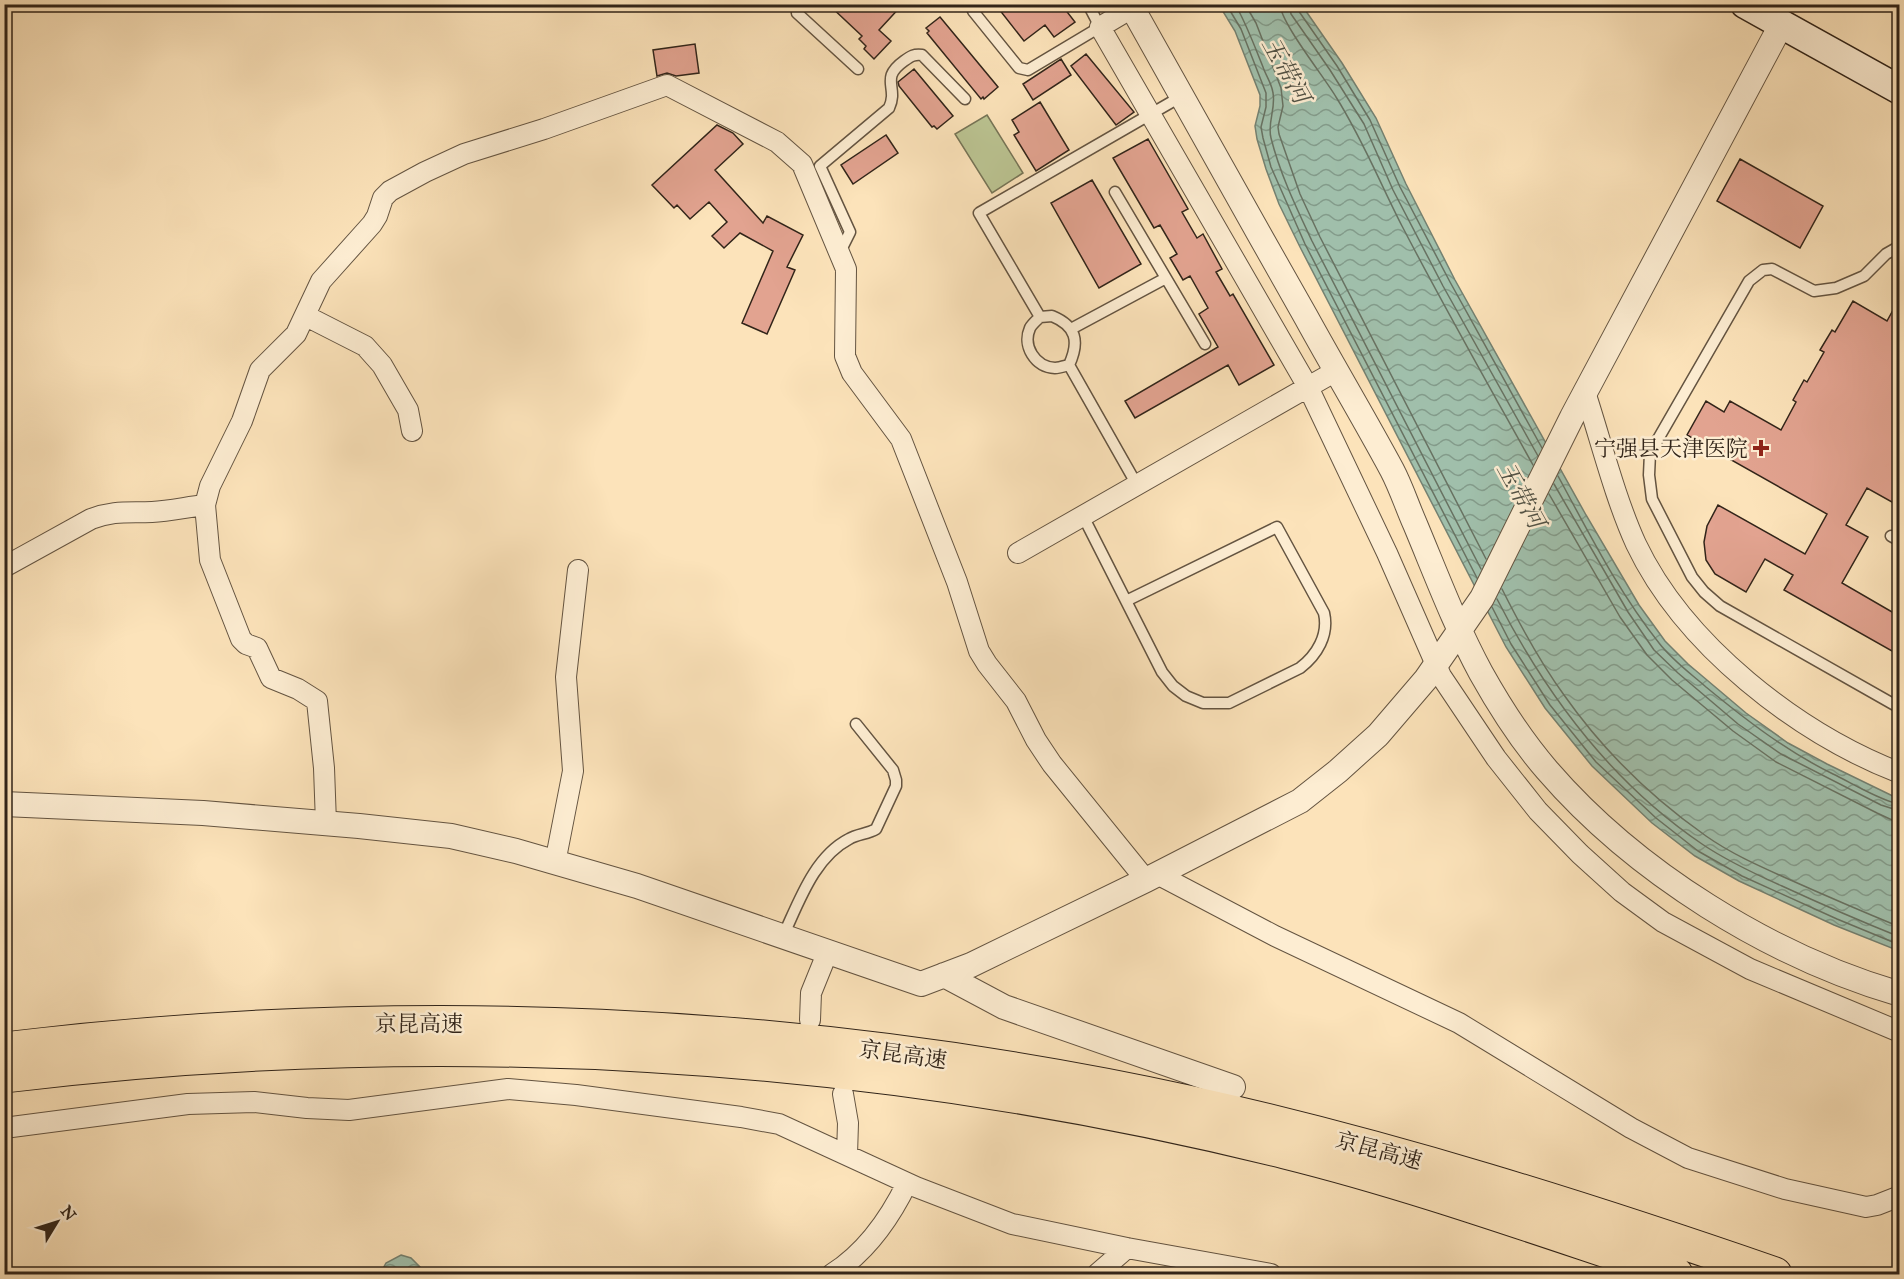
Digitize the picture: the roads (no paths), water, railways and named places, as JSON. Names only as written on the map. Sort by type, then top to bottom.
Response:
[{"type":"highway","name":"京昆高速","points":[[4,1049],[176,1033],[301,1025],[480,1023],[672,1030],[822,1043],[1098,1084],[1290,1126],[1457,1171],[1552,1200],[1775,1275]]},
{"type":"highway","name":"京昆高速","points":[[4,1076],[178,1059],[396,1049],[600,1052],[818,1068],[1093,1110],[1285,1152],[1399,1183],[1676,1275]]},
{"type":"main road","points":[[1745,4],[1777,16],[1899,90]]},
{"type":"street","points":[[1899,994],[1823,966],[1730,920],[1665,877],[1625,846],[1548,771],[1523,740],[1501,706],[1460,630],[1393,473],[1131,6],[1100,27],[1308,387],[1387,553],[1442,676],[1496,758],[1538,811],[1622,892],[1663,922],[1750,969],[1899,1032]]},
{"type":"street","points":[[4,804],[203,813],[451,836],[555,862],[637,886],[921,984],[971,965],[1152,877],[1300,801],[1378,735],[1426,679],[1482,598],[1777,16]]},
{"type":"street","points":[[326,823],[324,768],[317,700],[271,678],[256,648],[240,639],[210,560],[205,505],[210,486],[242,420],[260,370],[296,334],[321,281],[372,224],[383,198],[390,191],[464,154],[544,129],[667,85],[777,142],[802,164],[840,252],[847,274],[845,351],[848,365],[901,439],[957,582],[979,651],[1016,701],[1036,740],[1052,764],[1152,877],[1459,1023],[1631,1128],[1688,1158],[1785,1190],[1866,1207],[1899,1196]]},
{"type":"street","points":[[306,316],[365,346],[382,365],[408,410],[412,431]]},
{"type":"street","points":[[1018,553],[1336,371]]},
{"type":"street","points":[[1585,392],[1636,544],[1657,579],[1687,619],[1727,663],[1774,702],[1806,725],[1853,753],[1899,773]]},
{"type":"street","points":[[4,567],[91,519],[105,514],[119,511],[153,512],[205,505]]},
{"type":"street","points":[[555,862],[573,771],[566,677],[578,570]]},
{"type":"street","points":[[810,1020],[811,993],[828,951]]},
{"type":"street","points":[[944,975],[1004,1007],[1233,1087]]},
{"type":"street","points":[[4,1128],[188,1104],[254,1102],[349,1110],[508,1089],[576,1095],[756,1119],[778,1124],[907,1183],[1012,1224],[1271,1275]]},
{"type":"street","points":[[843,1094],[848,1123],[847,1155]]},
{"type":"street","points":[[832,1275],[847,1265],[871,1239],[896,1206],[907,1183]]},
{"type":"street","points":[[1097,1275],[1126,1248]]},
{"type":"lane","points":[[799,4],[797,13],[858,69]]},
{"type":"lane","points":[[974,4],[974,11],[1019,68],[1028,70],[1100,27],[1088,4]]},
{"type":"lane","points":[[840,252],[850,232],[820,166],[889,108],[891,103],[890,77],[895,68],[911,56],[922,55],[965,99]]},
{"type":"lane","points":[[1040,317],[979,213],[1182,96]]},
{"type":"lane","points":[[1115,192],[1205,344]]},
{"type":"lane","points":[[1899,246],[1886,254],[1864,276],[1836,288],[1814,291],[1772,269],[1763,270],[1755,275],[1749,281],[1650,453],[1649,475],[1652,499],[1692,577],[1704,592],[1720,606],[1899,708]]},
{"type":"lane","points":[[1071,329],[1166,278]]},
{"type":"lane","points":[[1052,316],[1063,320],[1071,329],[1076,341],[1069,365],[1055,368],[1042,364],[1032,355],[1027,341],[1030,327],[1040,317],[1052,316]]},
{"type":"lane","points":[[1069,365],[1137,485]]},
{"type":"lane","points":[[1083,516],[1126,601],[1162,672],[1173,686],[1186,696],[1203,702],[1229,703],[1300,668],[1316,653],[1326,629],[1324,613],[1277,527],[1126,601]]},
{"type":"lane","points":[[783,936],[809,880],[837,846],[850,838],[876,829],[896,786],[893,770],[856,724]]},
{"type":"water","name":"玉带河","points":[[1301,4],[1342,63],[1376,118],[1406,184],[1455,280],[1586,515],[1639,605],[1665,641],[1688,664],[1746,713],[1788,743],[1899,799],[1899,951],[1834,925],[1739,881],[1695,856],[1652,823],[1592,766],[1545,708],[1506,647],[1300,247],[1279,204],[1266,169],[1255,126],[1260,95],[1235,31],[1219,5]]},
{"type":"water","points":[[401,1255],[411,1258],[427,1274],[380,1274],[386,1263]]},
{"type":"place","name":"宁强县天津医院","points":[[1761,448]]}]
